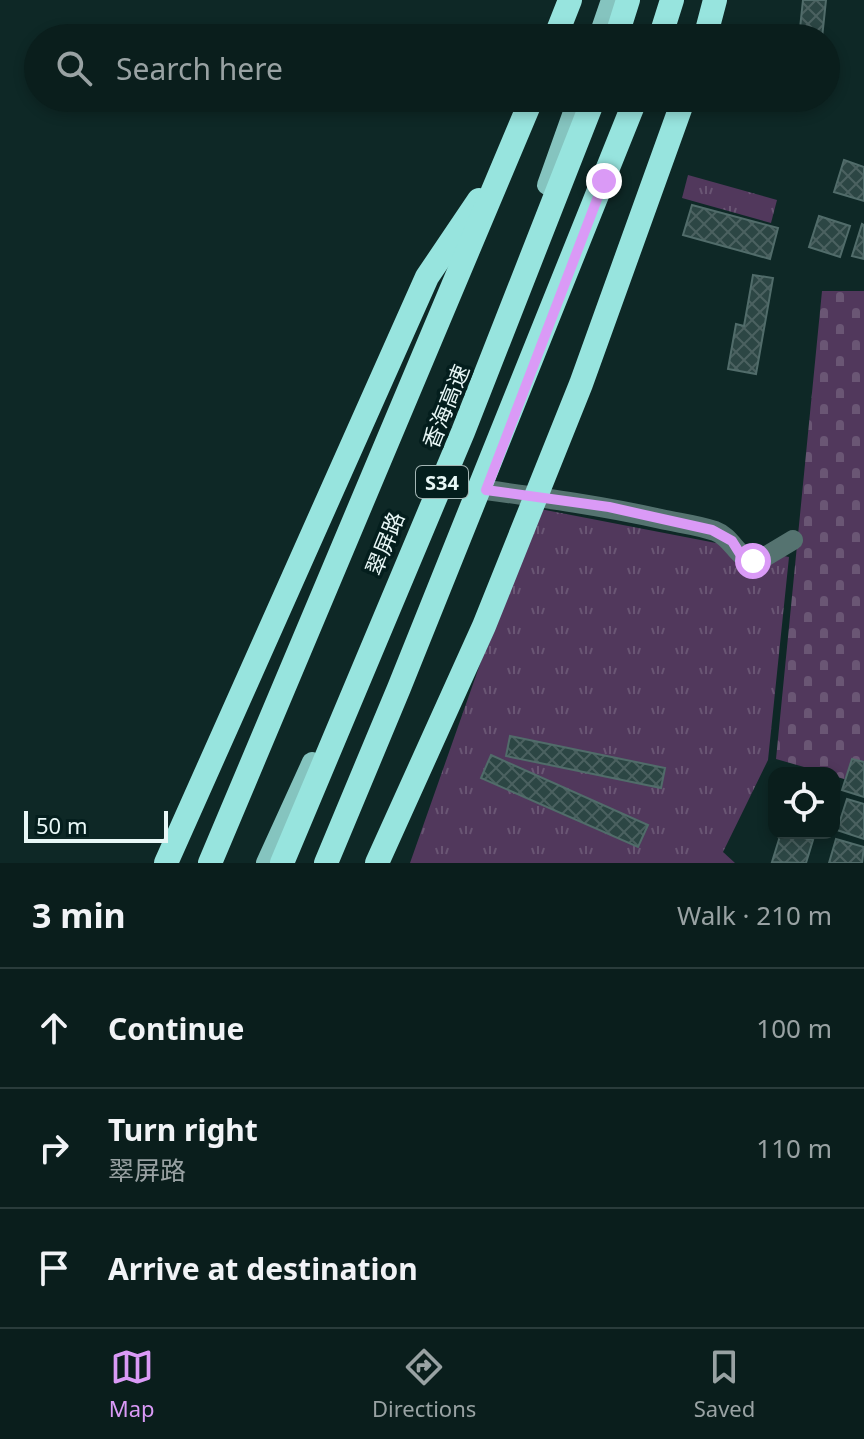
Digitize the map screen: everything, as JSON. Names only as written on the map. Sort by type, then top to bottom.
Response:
[{"type":"highway","points":[[561,24],[570,0]]},
{"type":"highway","points":[[620,24],[628,0]]},
{"type":"highway","points":[[664,24],[672,0]]},
{"type":"highway","points":[[709,24],[715,0]]},
{"type":"highway","points":[[210,863],[526,112]]},
{"type":"highway","name":"香海高速","points":[[282,863],[463,432],[589,112]]},
{"type":"highway","name":"S34","points":[[326,863],[628,112]]},
{"type":"highway","points":[[377,863],[484,626],[581,384],[679,112]]},
{"type":"highway","points":[[166,863],[427,277],[509,155]]},
{"type":"main road","points":[[603,24],[611,0]]},
{"type":"main road","points":[[656,24],[664,0]]},
{"type":"main road","name":"翠屏路","points":[[266,863],[399,572],[573,112]]},
{"type":"main road","points":[[333,863],[486,490],[629,112]]},
{"type":"lane","points":[[486,490],[609,507],[712,530],[732,541],[742,557],[753,561],[793,540]]},
{"type":"green space","points":[[688,175],[777,200],[771,223],[682,198]]},
{"type":"green space","points":[[822,291],[864,291],[864,785],[840,778],[840,767],[804,767],[776,759]]},
{"type":"green space","points":[[535,508],[789,557],[768,760],[723,852],[735,863],[410,863]]},
{"type":"building","points":[[803,0],[826,0],[823,24],[800,24]]},
{"type":"building","points":[[844,160],[864,167],[864,201],[834,192]]},
{"type":"building","points":[[692,205],[778,228],[770,259],[683,235]]},
{"type":"building","points":[[819,216],[850,226],[840,257],[809,247]]},
{"type":"building","points":[[864,225],[864,259],[852,256]]},
{"type":"building","points":[[753,275],[773,278],[756,374],[728,369],[736,324],[744,326]]},
{"type":"building","points":[[510,736],[665,768],[661,788],[506,756]]},
{"type":"building","points":[[491,755],[648,825],[638,847],[481,778]]},
{"type":"building","points":[[852,759],[864,762],[864,797],[842,790]]},
{"type":"building","points":[[847,799],[864,804],[864,839],[840,831]]},
{"type":"building","points":[[779,839],[813,840],[806,863],[772,862]]},
{"type":"building","points":[[836,839],[864,847],[862,863],[829,863]]},
{"type":"route","points":[[604,181],[486,490],[609,507],[712,530],[732,541],[742,557],[753,561]]}]
